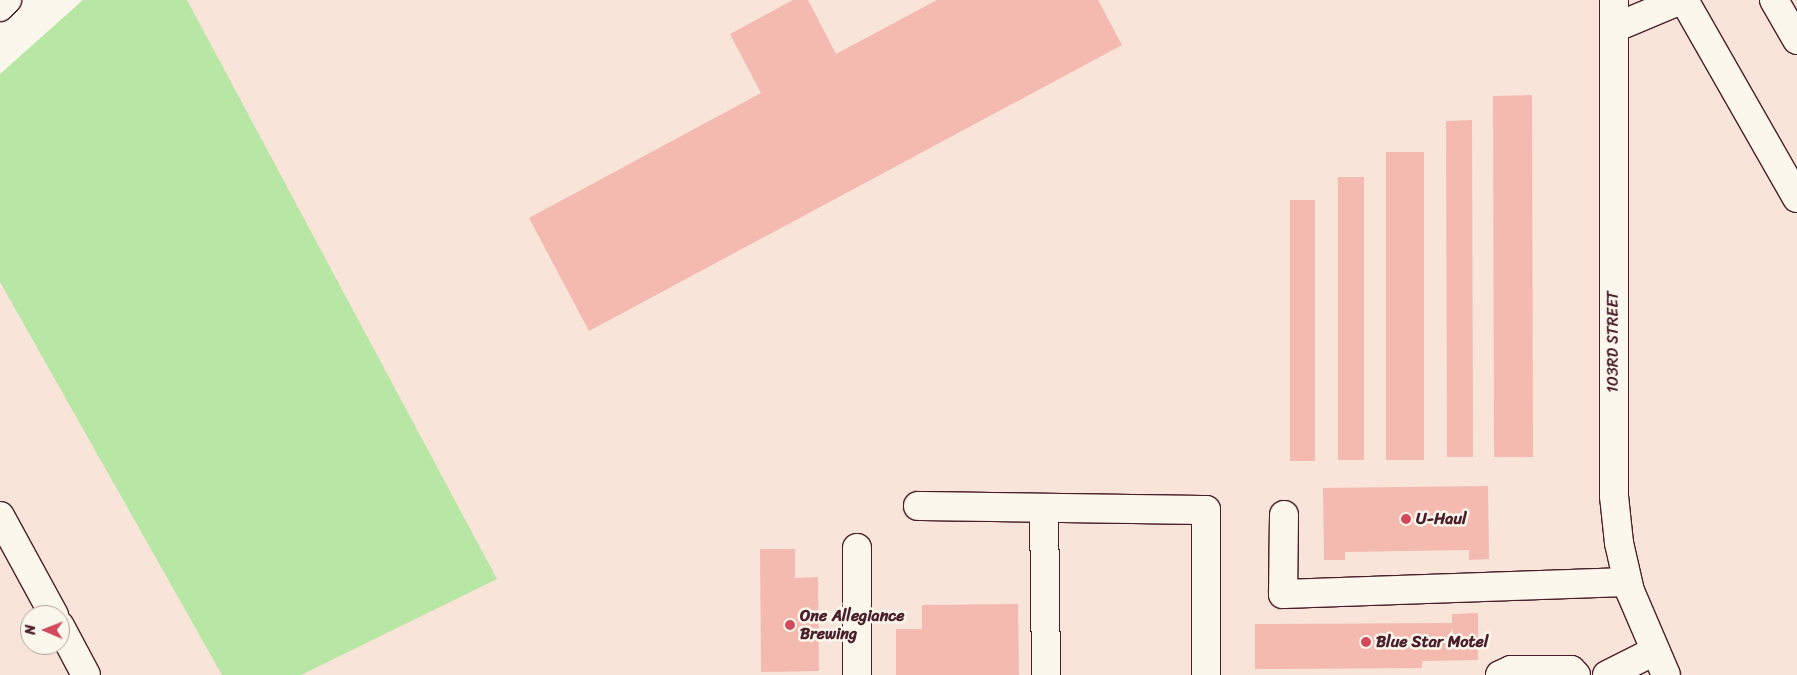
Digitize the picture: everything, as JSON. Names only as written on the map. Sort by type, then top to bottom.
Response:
[{"type":"main road","points":[[0,6],[7,0]]},
{"type":"main road","name":"103RD STREET","points":[[1614,0],[1612,427],[1614,496],[1627,582],[1661,663]]},
{"type":"main road","points":[[1614,28],[1682,0],[1797,198]]},
{"type":"main road","points":[[1774,0],[1797,40]]},
{"type":"main road","points":[[918,506],[1206,510],[1206,675]]},
{"type":"main road","points":[[1044,508],[1046,675]]},
{"type":"main road","points":[[1284,515],[1283,594],[1627,582]]},
{"type":"main road","points":[[0,516],[49,605]]},
{"type":"main road","points":[[857,548],[857,675]]},
{"type":"main road","points":[[70,645],[86,675]]},
{"type":"main road","points":[[1608,675],[1661,663]]},
{"type":"main road","points":[[1500,675],[1511,670],[1571,670],[1576,675]]},
{"type":"shaded area","points":[[182,0],[1797,0],[1797,675],[0,675],[0,170]]},
{"type":"green space","points":[[83,0],[187,0],[497,579],[301,675],[222,675],[0,282],[0,74]]},
{"type":"building","points":[[793,0],[808,0],[836,54],[937,0],[1098,0],[1122,45],[589,331],[529,218],[761,93],[730,34]]},
{"type":"building","points":[[1532,95],[1533,457],[1494,457],[1493,96]]},
{"type":"building","points":[[1472,120],[1473,457],[1447,457],[1446,121]]},
{"type":"building","points":[[1386,152],[1424,152],[1424,460],[1386,460]]},
{"type":"building","points":[[1338,177],[1364,177],[1364,460],[1338,460]]},
{"type":"building","points":[[1290,200],[1315,200],[1315,461],[1290,461]]},
{"type":"building","name":"U-Haul","points":[[1488,486],[1489,559],[1469,560],[1469,550],[1345,552],[1345,560],[1324,560],[1323,488]]},
{"type":"building","name":"One Allegiance Brewing","points":[[760,549],[795,549],[795,578],[818,577],[819,671],[761,672]]},
{"type":"building","points":[[1018,604],[1019,675],[896,675],[896,629],[922,629],[922,605]]},
{"type":"building","name":"Blue Star Motel","points":[[1478,613],[1478,660],[1422,661],[1422,668],[1255,669],[1255,624],[1452,623],[1452,614]]},
{"type":"place","name":"U-Haul","points":[[1406,519]]},
{"type":"place","name":"One Allegiance Brewing","points":[[790,625]]},
{"type":"place","name":"Blue Star Motel","points":[[1366,642]]}]
